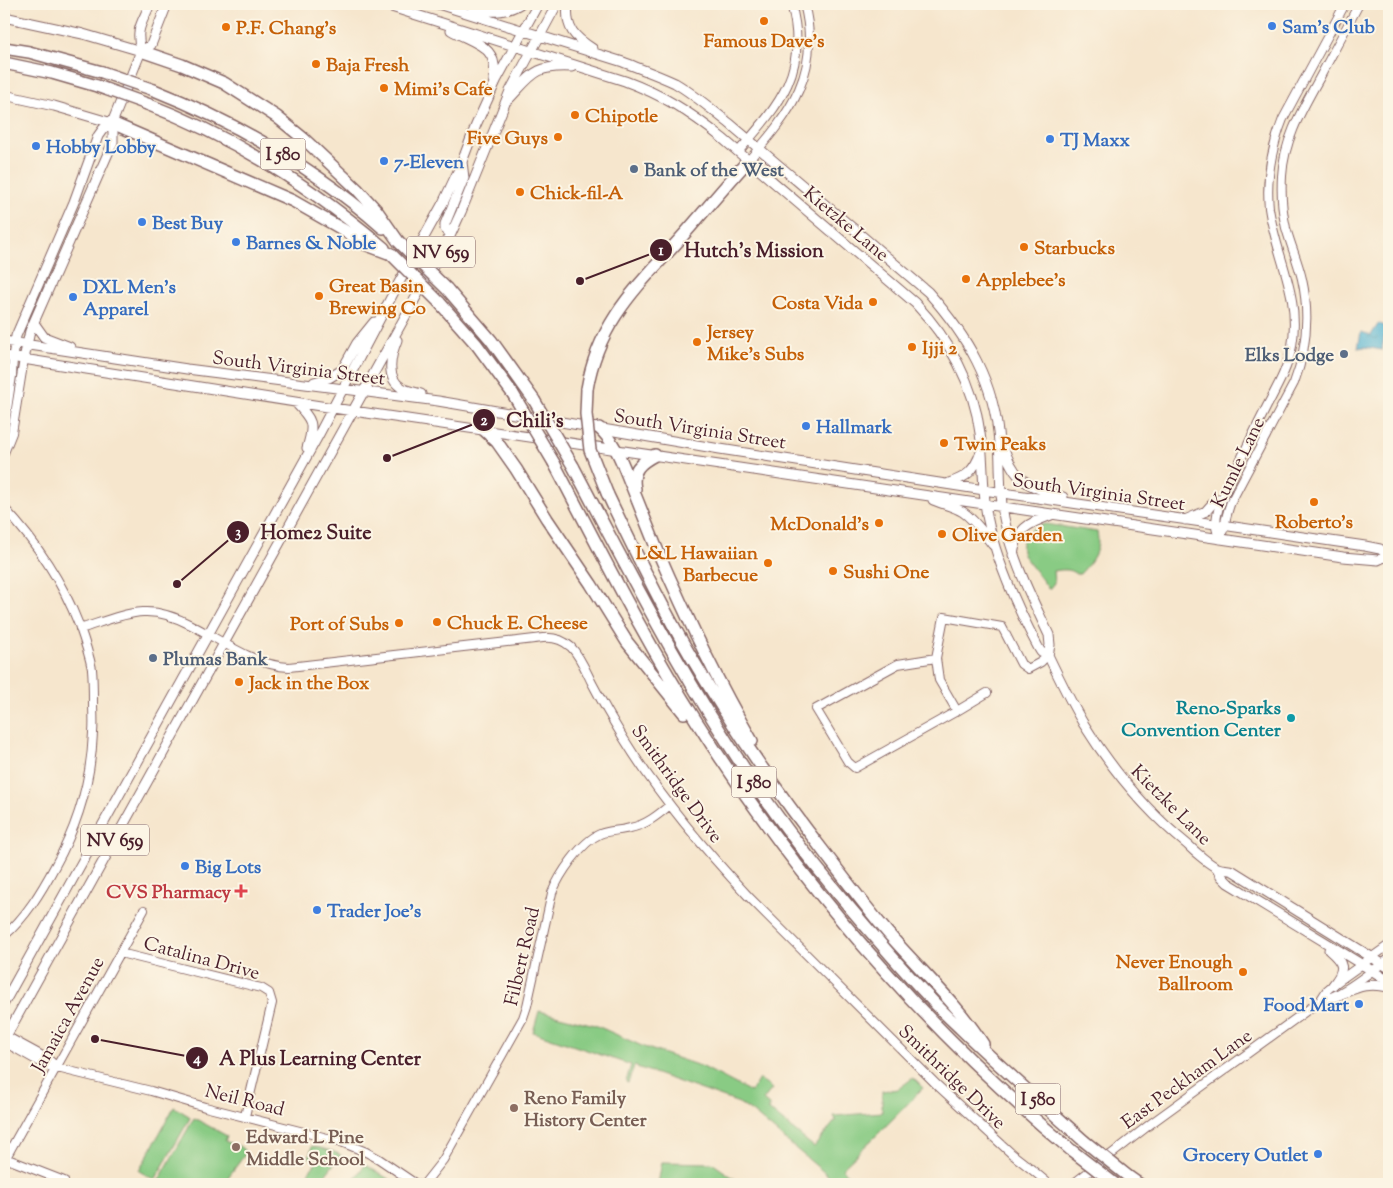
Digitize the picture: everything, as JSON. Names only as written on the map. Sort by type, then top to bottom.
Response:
[{"type":"highway","name":"I 580","points":[[4,48],[29,52],[102,72],[154,90],[220,119],[278,151],[340,193],[398,241],[447,289],[491,340],[534,400],[573,466],[686,677],[713,721],[765,798],[842,898],[905,972],[959,1027],[1084,1141],[1139,1184]]},
{"type":"highway","points":[[141,51],[224,83],[277,117],[357,189],[398,241]]},
{"type":"highway","name":"I 580","points":[[4,63],[52,73],[97,86],[147,104],[211,132],[252,153],[327,202],[391,254],[440,302],[477,346],[513,394],[542,441],[661,662],[716,752],[825,902],[915,1003],[969,1058],[1071,1150],[1115,1184]]},
{"type":"highway","points":[[112,123],[293,201],[367,245],[391,254]]},
{"type":"highway","points":[[748,160],[638,285],[610,322],[596,353],[587,389],[586,414],[590,450],[607,493],[656,593],[689,654],[724,711],[786,802],[822,850],[886,931],[970,1024],[992,1058]]},
{"type":"highway","points":[[599,428],[616,449],[685,613],[715,676],[753,743],[822,850]]},
{"type":"highway","points":[[483,429],[497,442],[516,469],[627,642],[716,752]]},
{"type":"highway","points":[[640,508],[634,484],[635,472],[643,462],[655,455]]},
{"type":"main road","points":[[141,51],[138,30],[150,4]]},
{"type":"main road","points":[[25,352],[34,323],[113,142],[112,123],[141,51],[151,44],[167,4]]},
{"type":"main road","name":"Kietzke Lane","points":[[382,4],[640,86],[664,97],[707,126],[915,303],[932,323],[957,360],[965,377],[977,413],[987,514],[995,547],[1008,580],[1035,642],[1042,652],[1048,655],[1082,721],[1118,774],[1166,826],[1218,868],[1233,871],[1372,957],[1387,963]]},
{"type":"main road","name":"Kietzke Lane","points":[[438,4],[623,62],[654,74],[687,91],[706,104],[920,284],[939,304],[959,330],[976,358],[990,392],[998,432],[1000,493],[1009,542],[1020,574],[1049,635],[1048,655]]},
{"type":"main road","points":[[458,10],[495,12],[512,9],[520,4]]},
{"type":"main road","name":"NV 659","points":[[4,1003],[344,388],[443,203],[493,87],[538,4]]},
{"type":"main road","name":"NV 659","points":[[4,1039],[451,234],[473,184],[503,106],[557,4]]},
{"type":"main road","points":[[568,4],[568,18],[576,37],[596,50],[623,62]]},
{"type":"main road","points":[[4,17],[43,24],[141,51]]},
{"type":"main road","points":[[435,22],[485,47],[496,69],[493,87]]},
{"type":"main road","points":[[503,106],[532,74],[541,69],[563,66],[582,67]]},
{"type":"main road","points":[[4,95],[54,106],[112,123]]},
{"type":"main road","points":[[11,352],[20,326],[74,202],[98,136],[103,129],[112,123]]},
{"type":"main road","points":[[451,234],[445,229],[445,224],[464,178],[462,162]]},
{"type":"main road","points":[[309,384],[329,378],[342,370],[356,342],[383,312]]},
{"type":"main road","points":[[406,314],[390,367],[396,384],[406,390],[462,405]]},
{"type":"main road","points":[[34,323],[44,337],[89,354]]},
{"type":"main road","name":"South Virginia Street","points":[[4,342],[11,352]]},
{"type":"main road","name":"South Virginia Street","points":[[11,352],[25,352],[89,354],[187,369],[344,388],[462,405],[674,442],[1000,493],[1369,547],[1380,549],[1388,556],[1378,560],[1354,559],[333,408],[25,352],[11,352]]},
{"type":"main road","points":[[295,402],[312,424],[312,432],[303,462]]},
{"type":"main road","points":[[998,432],[1008,462],[1017,475],[1038,489],[1085,505]]},
{"type":"main road","points":[[945,484],[958,480],[970,473],[978,462],[982,450]]},
{"type":"main road","points":[[766,471],[769,456]]},
{"type":"main road","points":[[911,493],[963,512],[995,547]]},
{"type":"main road","points":[[1185,520],[1206,510],[1214,502],[1223,498]]},
{"type":"main road","points":[[1013,555],[1021,531],[1027,525],[1053,514]]},
{"type":"main road","name":"Kietzke Lane","points":[[1218,868],[1221,876],[1228,884],[1389,981]]},
{"type":"main road","points":[[1310,934],[1341,961],[1340,975],[1333,985]]},
{"type":"main road","points":[[1334,997],[1364,985],[1389,987]]},
{"type":"street","points":[[738,152],[777,105],[792,72],[797,48],[797,35],[792,4]]},
{"type":"street","points":[[748,160],[759,149],[787,112],[803,81],[808,61],[810,38],[804,4]]},
{"type":"street","name":"Kumle Lane","points":[[1220,539],[1219,507],[1283,375],[1292,346],[1294,314],[1289,284],[1269,207],[1269,172],[1277,136],[1283,119],[1344,4]]},
{"type":"street","name":"Kumle Lane","points":[[1221,525],[1298,373],[1307,332],[1307,314],[1302,280],[1284,219],[1282,194],[1286,149],[1298,117],[1360,4]]},
{"type":"street","points":[[4,429],[12,376],[11,352]]},
{"type":"street","points":[[4,453],[12,433],[25,352]]},
{"type":"street","points":[[1283,375],[1298,373]]},
{"type":"street","points":[[4,508],[25,532],[66,594],[86,645],[92,669],[93,687],[92,754],[78,817],[68,841],[43,888],[26,912],[4,936]]},
{"type":"street","name":"Smithridge Drive","points":[[80,630],[125,615],[144,612],[166,614],[268,664],[289,667],[517,640],[543,638],[557,639],[564,642],[576,653],[625,740],[670,805],[710,854],[749,897],[931,1079],[1012,1154],[1049,1184]]},
{"type":"street","points":[[957,711],[939,680],[936,658],[944,617],[1002,627],[1021,664],[1028,669],[1041,662],[1048,655]]},
{"type":"street","points":[[936,658],[898,664],[816,709],[848,762],[855,768],[987,693]]},
{"type":"street","name":"Filbert Road","points":[[424,1184],[445,1157],[523,1018],[528,1006],[552,893],[562,872],[594,837],[610,831],[640,825],[651,820],[670,805]]},
{"type":"street","name":"Jamaica Avenue","points":[[4,1160],[144,910]]},
{"type":"street","name":"East Peckham Lane","points":[[1320,1001],[1327,990],[1333,985],[1389,945]]},
{"type":"street","name":"Catalina Drive","points":[[120,952],[261,988],[269,993],[272,1003],[245,1116]]},
{"type":"street","name":"East Peckham Lane","points":[[1073,1184],[1153,1122],[1320,1001],[1334,997],[1371,971],[1387,963]]},
{"type":"street","name":"Neil Road","points":[[4,1039],[48,1059],[56,1067],[346,1143],[379,1159],[416,1184]]},
{"type":"street","points":[[4,1160],[64,1181]]},
{"type":"green space","points":[[1046,524],[1097,532],[1098,538],[1097,550],[1080,574],[1068,570],[1053,571],[1054,583],[1049,589],[1023,555],[1022,549],[1022,544],[1027,535],[1040,525]]},
{"type":"green space","points":[[539,1011],[595,1025],[644,1047],[703,1067],[751,1092],[759,1079],[772,1089],[763,1100],[770,1106],[768,1109],[814,1147],[836,1120],[834,1116],[882,1112],[882,1091],[898,1089],[913,1078],[923,1088],[842,1168],[856,1184],[838,1184],[739,1103],[634,1066],[628,1083],[626,1082],[631,1065],[533,1032]]},
{"type":"green space","points":[[174,1107],[190,1118],[155,1180],[139,1171]]},
{"type":"green space","points":[[194,1118],[227,1136],[225,1141],[239,1146],[246,1153],[223,1184],[162,1184],[158,1182]]},
{"type":"green space","points":[[312,1146],[341,1155],[320,1182],[308,1173],[316,1163],[309,1157]]},
{"type":"green space","points":[[662,1162],[712,1163],[742,1184],[658,1184]]},
{"type":"green space","points":[[365,1165],[397,1184],[350,1184]]},
{"type":"water","points":[[1379,323],[1389,329],[1384,337],[1382,350],[1358,348],[1361,332],[1371,335]]},
{"type":"place","name":"Famous Dave's","points":[[764,21]]},
{"type":"place","name":"Sam's Club","points":[[1272,26]]},
{"type":"place","name":"P.F. Chang's","points":[[226,27]]},
{"type":"place","name":"Baja Fresh","points":[[316,64]]},
{"type":"place","name":"Mimi's Cafe","points":[[384,88]]},
{"type":"place","name":"Chipotle","points":[[575,115]]},
{"type":"place","name":"Five Guys","points":[[558,137]]},
{"type":"place","name":"TJ Maxx","points":[[1050,139]]},
{"type":"place","name":"Hobby Lobby","points":[[36,146]]},
{"type":"place","name":"7-Eleven","points":[[384,161]]},
{"type":"place","name":"Bank of the West","points":[[634,169]]},
{"type":"place","name":"Chick-fil-A","points":[[520,192]]},
{"type":"place","name":"Best Buy","points":[[142,222]]},
{"type":"place","name":"Barnes & Noble","points":[[236,242]]},
{"type":"place","name":"Starbucks","points":[[1024,247]]},
{"type":"place","name":"Applebee's","points":[[966,279]]},
{"type":"place","name":"Hutch's Mission","points":[[580,281]]},
{"type":"place","name":"Great Basin Brewing Co","points":[[319,296]]},
{"type":"place","name":"DXL Men's Apparel","points":[[73,297]]},
{"type":"place","name":"Costa Vida","points":[[873,302]]},
{"type":"place","name":"Jersey Mike's Subs","points":[[697,342]]},
{"type":"place","name":"Ijji 2","points":[[912,347]]},
{"type":"place","name":"Elks Lodge","points":[[1344,354]]},
{"type":"place","name":"Hallmark","points":[[806,426]]},
{"type":"place","name":"Twin Peaks","points":[[944,443]]},
{"type":"place","name":"Chili's","points":[[387,458]]},
{"type":"place","name":"Roberto's","points":[[1314,502]]},
{"type":"place","name":"McDonald's","points":[[879,523]]},
{"type":"place","name":"Olive Garden","points":[[942,534]]},
{"type":"place","name":"L&L Hawaiian Barbecue","points":[[768,563]]},
{"type":"place","name":"Sushi One","points":[[833,571]]},
{"type":"place","name":"Home2 Suite","points":[[177,584]]},
{"type":"place","name":"Chuck E. Cheese","points":[[437,622]]},
{"type":"place","name":"Port of Subs","points":[[399,623]]},
{"type":"place","name":"Plumas Bank","points":[[153,658]]},
{"type":"place","name":"Jack in the Box","points":[[239,682]]},
{"type":"place","name":"Reno-Sparks Convention Center","points":[[1291,718]]},
{"type":"place","name":"Big Lots","points":[[185,866]]},
{"type":"place","name":"CVS Pharmacy","points":[[241,891]]},
{"type":"place","name":"Trader Joe's","points":[[317,910]]},
{"type":"place","name":"Never Enough Ballroom","points":[[1243,972]]},
{"type":"place","name":"Food Mart","points":[[1359,1004]]},
{"type":"place","name":"A Plus Learning Center","points":[[95,1039]]},
{"type":"place","name":"Reno Family History Center","points":[[514,1108]]},
{"type":"place","name":"Edward L Pine Middle School","points":[[236,1147]]},
{"type":"place","name":"Grocery Outlet","points":[[1318,1154]]}]
